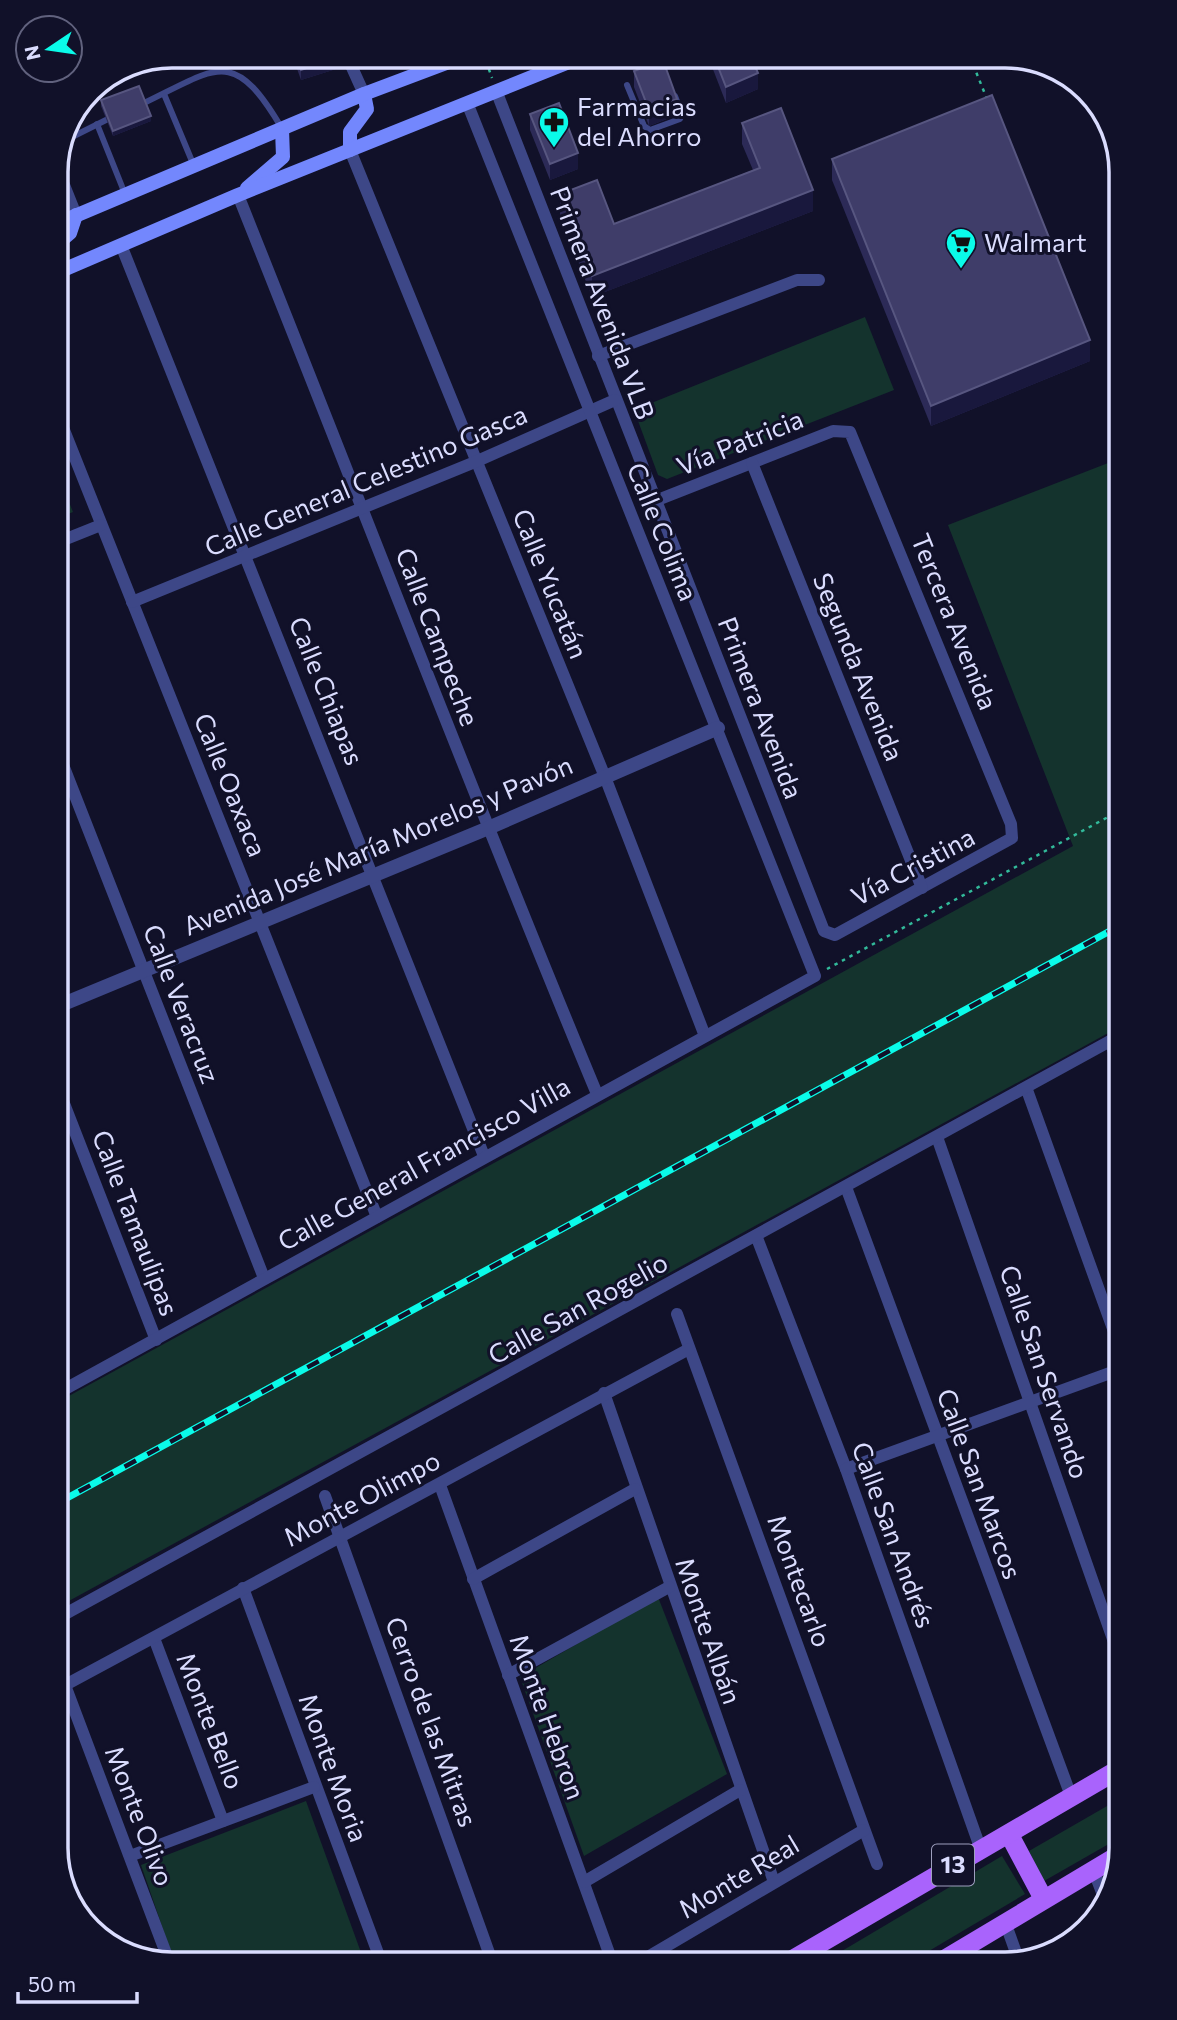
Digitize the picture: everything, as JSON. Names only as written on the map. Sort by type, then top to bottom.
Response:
[{"type":"main road","points":[[68,218],[364,94],[433,68]]},
{"type":"main road","points":[[68,268],[238,195],[557,68]]},
{"type":"main road","points":[[351,150],[350,132],[367,108],[364,94]]},
{"type":"main road","points":[[238,195],[283,157],[282,129]]},
{"type":"main road","points":[[68,235],[76,215]]},
{"type":"main road","name":"13","points":[[806,1952],[1109,1775]]},
{"type":"main road","points":[[1009,1833],[1044,1898]]},
{"type":"main road","points":[[956,1952],[1108,1861]]},
{"type":"street","points":[[352,68],[364,94]]},
{"type":"street","name":"Primera Avenida VLB","points":[[497,93],[635,451]]},
{"type":"street","name":"Calle Colima","points":[[468,105],[815,976]]},
{"type":"street","name":"Calle Yucatán","points":[[351,150],[475,462],[605,777],[705,1036]]},
{"type":"street","points":[[68,194],[76,215]]},
{"type":"street","name":"Calle Campeche","points":[[238,195],[364,509],[486,829],[597,1094]]},
{"type":"street","name":"Calle Chiapas","points":[[121,245],[374,874],[484,1156]]},
{"type":"street","points":[[598,356],[797,280],[819,280]]},
{"type":"street","name":"Calle General Celestino Gasca","points":[[132,602],[364,509],[615,400]]},
{"type":"street","name":"Vía Patricia","points":[[655,501],[843,429]]},
{"type":"street","name":"Tercera Avenida","points":[[843,429],[850,432],[859,447],[1011,824],[1012,838]]},
{"type":"street","name":"Calle Oaxaca","points":[[68,441],[377,1217]]},
{"type":"street","name":"Primera Avenida","points":[[635,451],[822,929],[827,934],[835,935]]},
{"type":"street","name":"Segunda Avenida","points":[[752,463],[922,888]]},
{"type":"street","points":[[68,538],[101,525]]},
{"type":"street","name":"Avenida José María Morelos y Pavón","points":[[68,1002],[486,829],[718,728]]},
{"type":"street","name":"Calle Veracruz","points":[[68,778],[264,1278]]},
{"type":"street","name":"Vía Cristina","points":[[835,935],[1012,838]]},
{"type":"street","name":"Calle General Francisco Villa","points":[[68,1387],[815,976]]},
{"type":"street","name":"Calle San Rogelio","points":[[68,1612],[757,1238],[1109,1042]]},
{"type":"street","points":[[1027,1090],[1109,1318]]},
{"type":"street","name":"Calle Tamaulipas","points":[[68,1114],[156,1339]]},
{"type":"street","name":"Calle San Servando","points":[[937,1137],[1109,1627]]},
{"type":"street","name":"Calle San Marcos","points":[[846,1188],[936,1438],[1071,1796]]},
{"type":"street","name":"Calle San Andrés","points":[[757,1238],[846,1469],[981,1850]]},
{"type":"street","name":"Montecarlo","points":[[677,1314],[877,1864]]},
{"type":"street","name":"Monte Olimpo","points":[[68,1684],[340,1536],[440,1485],[604,1392],[689,1349]]},
{"type":"street","points":[[846,1469],[1109,1373]]},
{"type":"street","name":"Monte Albán","points":[[604,1392],[635,1489],[774,1882]]},
{"type":"street","name":"Monte Hebron","points":[[440,1485],[609,1952]]},
{"type":"street","points":[[472,1579],[635,1489]]},
{"type":"street","name":"Cerro de las Mitras","points":[[325,1496],[489,1952]]},
{"type":"street","points":[[508,1675],[669,1587]]},
{"type":"street","name":"Monte Moria","points":[[243,1588],[314,1787],[377,1952]]},
{"type":"street","name":"Monte Bello","points":[[154,1638],[223,1821]]},
{"type":"street","name":"Monte Olivo","points":[[68,1707],[131,1856],[166,1952]]},
{"type":"street","points":[[131,1856],[314,1787]]},
{"type":"street","points":[[584,1882],[740,1790]]},
{"type":"street","name":"Monte Real","points":[[656,1952],[864,1830]]},
{"type":"street","points":[[1093,1869],[1101,1889]]},
{"type":"street","points":[[1005,1922],[1015,1951]]},
{"type":"lane","points":[[144,103],[211,72],[230,72],[253,83],[282,129]]},
{"type":"lane","points":[[627,85],[644,126],[650,130],[681,118],[673,91]]},
{"type":"lane","points":[[164,94],[194,166]]},
{"type":"lane","points":[[76,135],[106,120]]},
{"type":"lane","points":[[97,124],[125,194]]},
{"type":"path","points":[[974,68],[987,101]]},
{"type":"path","points":[[815,976],[1109,817]]},
{"type":"green space","points":[[865,317],[894,390],[667,479],[658,475],[634,410]]},
{"type":"green space","points":[[1109,463],[1109,1033],[68,1601],[68,1396],[1073,846],[948,525]]},
{"type":"green space","points":[[68,500],[73,512],[68,514]]},
{"type":"green space","points":[[658,1597],[727,1774],[584,1856],[520,1677]]},
{"type":"green space","points":[[306,1801],[361,1952],[171,1952],[141,1865]]},
{"type":"green space","points":[[1109,1805],[1109,1844],[1044,1881],[1029,1851]]},
{"type":"green space","points":[[1002,1856],[1025,1894],[927,1952],[840,1952]]},
{"type":"building","points":[[642,68],[666,68],[677,99],[649,110],[634,71]]},
{"type":"building","points":[[719,68],[756,68],[758,73],[726,87]]},
{"type":"building","points":[[139,86],[151,116],[113,131],[101,100]]},
{"type":"building","name":"Walmart","points":[[992,95],[1090,340],[931,406],[832,159]]},
{"type":"building","points":[[559,103],[578,153],[550,164],[530,114]]},
{"type":"building","points":[[781,108],[813,190],[592,276],[560,194],[597,180],[614,224],[760,168],[742,123]]},
{"type":"railway","points":[[68,1497],[1109,932]]},
{"type":"place","name":"Farmacias del Ahorro","points":[[554,149]]},
{"type":"place","name":"Walmart","points":[[961,270]]}]
